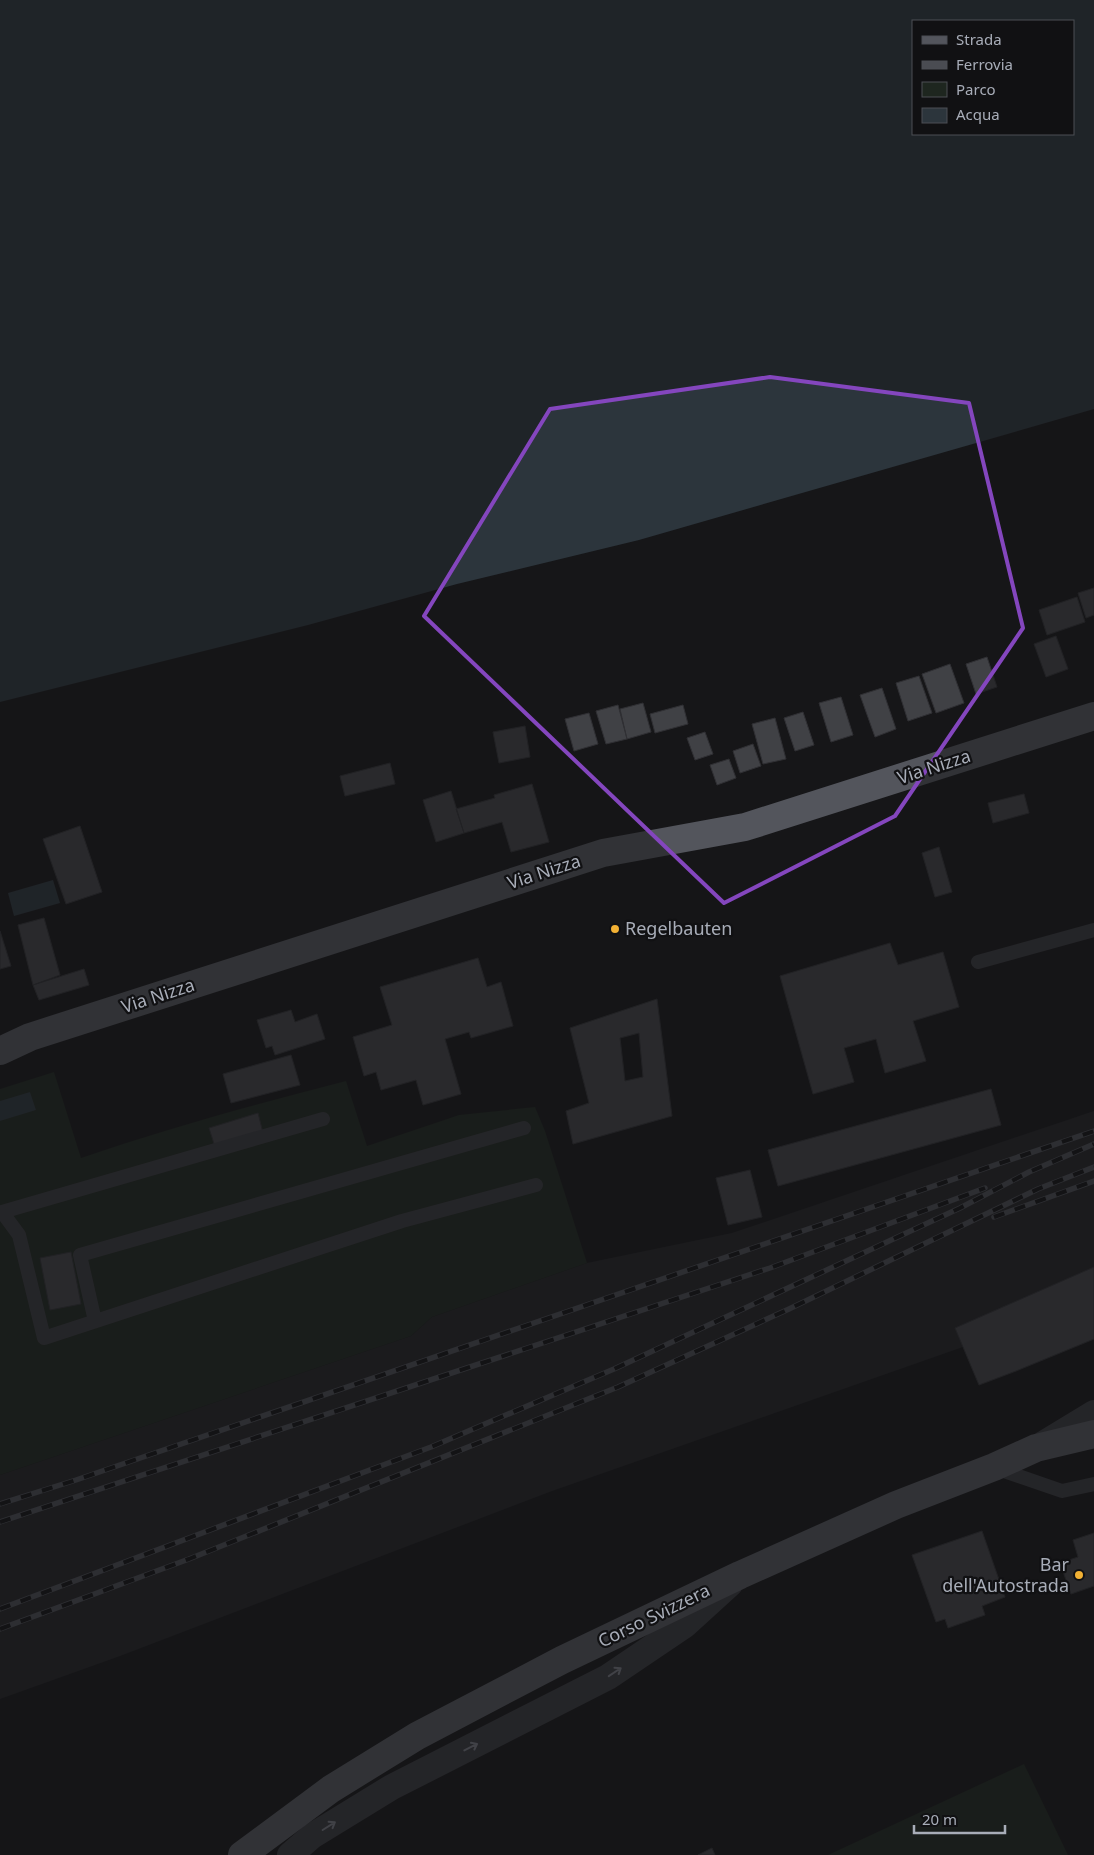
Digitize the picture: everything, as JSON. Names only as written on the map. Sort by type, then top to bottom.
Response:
[{"type":"main road","name":"Via Nizza","points":[[0,1050],[30,1037],[603,854],[745,827],[1094,716]]},
{"type":"main road","name":"Corso Svizzera","points":[[242,1855],[331,1790],[416,1736],[562,1660],[740,1575],[896,1505],[994,1467],[1036,1448],[1094,1434]]},
{"type":"street","points":[[1036,1448],[1094,1413]]},
{"type":"street","points":[[290,1855],[312,1836],[392,1787],[608,1677],[685,1625],[740,1575]]},
{"type":"lane","points":[[978,962],[1094,930]]},
{"type":"lane","points":[[323,1119],[2,1212],[19,1235],[44,1338],[402,1221],[536,1185]]},
{"type":"lane","points":[[96,1321],[80,1255],[524,1128]]},
{"type":"lane","points":[[994,1467],[1062,1491],[1094,1484]]},
{"type":"highlighted area","points":[[770,377],[969,403],[1023,628],[895,816],[724,903],[424,616],[550,409]]},
{"type":"shaded area","points":[[1094,1111],[1094,1287],[960,1348],[552,1491],[120,1656],[0,1699],[0,1475],[411,1336],[432,1317],[587,1263],[732,1233]]},
{"type":"green space","points":[[54,1072],[81,1158],[212,1117],[346,1081],[367,1146],[459,1115],[535,1107],[545,1131],[587,1263],[432,1317],[411,1336],[0,1475],[0,1089]]},
{"type":"green space","points":[[1024,1764],[1068,1855],[828,1855]]},
{"type":"water","points":[[0,0],[1094,0],[1094,409],[639,540],[457,584],[308,625],[0,702]]},
{"type":"water","points":[[53,880],[60,903],[14,916],[8,893]]},
{"type":"water","points":[[30,1092],[36,1110],[0,1121],[0,1101]]},
{"type":"building","points":[[1094,588],[1094,615],[1086,618],[1078,593]]},
{"type":"building","points":[[1077,597],[1085,622],[1047,635],[1039,610]]},
{"type":"building","points":[[1056,636],[1068,669],[1046,677],[1034,644]]},
{"type":"building","points":[[987,657],[997,687],[976,694],[966,664]]},
{"type":"building","points":[[950,664],[964,703],[936,713],[922,674]]},
{"type":"building","points":[[919,676],[932,713],[908,721],[896,683]]},
{"type":"building","points":[[882,688],[896,729],[875,737],[860,695]]},
{"type":"building","points":[[841,697],[853,735],[831,742],[819,703]]},
{"type":"building","points":[[643,703],[651,732],[627,739],[620,709]]},
{"type":"building","points":[[618,705],[627,739],[606,744],[596,711]]},
{"type":"building","points":[[683,705],[688,724],[655,733],[650,714]]},
{"type":"building","points":[[803,712],[814,745],[795,751],[784,718]]},
{"type":"building","points":[[589,713],[598,744],[574,751],[565,719]]},
{"type":"building","points":[[775,718],[786,759],[763,764],[752,724]]},
{"type":"building","points":[[525,726],[530,757],[499,763],[493,732]]},
{"type":"building","points":[[705,732],[713,754],[695,760],[687,738]]},
{"type":"building","points":[[753,744],[761,766],[740,773],[733,751]]},
{"type":"building","points":[[729,759],[736,778],[717,785],[710,765]]},
{"type":"building","points":[[390,763],[395,784],[345,796],[340,776]]},
{"type":"building","points":[[532,784],[549,842],[511,852],[502,822],[464,833],[456,809],[495,798],[494,795]]},
{"type":"building","points":[[451,791],[464,833],[436,842],[423,800]]},
{"type":"building","points":[[1024,794],[1029,813],[993,823],[988,803]]},
{"type":"building","points":[[80,826],[102,892],[66,904],[43,839]]},
{"type":"building","points":[[939,847],[952,892],[935,897],[922,853]]},
{"type":"building","points":[[44,918],[60,975],[33,985],[18,925]]},
{"type":"building","points":[[0,931],[11,966],[0,969]]},
{"type":"building","points":[[890,943],[898,965],[943,952],[959,1007],[913,1021],[926,1061],[885,1073],[876,1039],[844,1048],[854,1082],[813,1094],[780,976]]},
{"type":"building","points":[[478,958],[487,987],[501,982],[513,1026],[471,1038],[469,1032],[445,1039],[461,1094],[423,1105],[416,1080],[381,1090],[376,1072],[364,1076],[353,1037],[392,1025],[380,987]]},
{"type":"building","points":[[84,969],[89,985],[39,1000],[33,985]]},
{"type":"building","points":[[657,999],[672,1116],[573,1144],[566,1111],[589,1103],[570,1028]],"holes":[[[639,1033],[643,1077],[625,1081],[620,1038]]]},
{"type":"building","points":[[291,1010],[295,1022],[317,1014],[325,1039],[275,1055],[272,1046],[266,1048],[257,1020]]},
{"type":"building","points":[[291,1055],[300,1085],[231,1103],[223,1074]]},
{"type":"building","points":[[991,1089],[1001,1125],[778,1186],[768,1150]]},
{"type":"building","points":[[258,1113],[263,1133],[215,1147],[209,1128]]},
{"type":"building","points":[[750,1170],[762,1217],[728,1225],[716,1178]]},
{"type":"building","points":[[71,1252],[81,1304],[50,1310],[40,1258]]},
{"type":"building","points":[[1094,1267],[1094,1339],[979,1385],[955,1328]]},
{"type":"building","points":[[982,1531],[1005,1597],[982,1606],[985,1615],[948,1628],[945,1619],[936,1622],[912,1555]]},
{"type":"building","name":"Bar dell'Autostrada","points":[[1094,1533],[1094,1586],[1071,1594],[1060,1563],[1078,1557],[1073,1540]]},
{"type":"building","points":[[712,1848],[715,1855],[698,1855]]},
{"type":"railway","points":[[0,1504],[76,1480],[1094,1131]]},
{"type":"railway","points":[[0,1609],[431,1447],[614,1369],[960,1208],[1029,1172],[1094,1144]]},
{"type":"railway","points":[[0,1629],[189,1559],[618,1387],[789,1309],[1038,1189],[1094,1167]]},
{"type":"railway","points":[[994,1217],[1094,1181]]},
{"type":"railway","points":[[0,1522],[770,1268],[985,1188]]},
{"type":"place","name":"Regelbauten","points":[[615,929]]},
{"type":"place","name":"Bar dell'Autostrada","points":[[1079,1575]]}]
